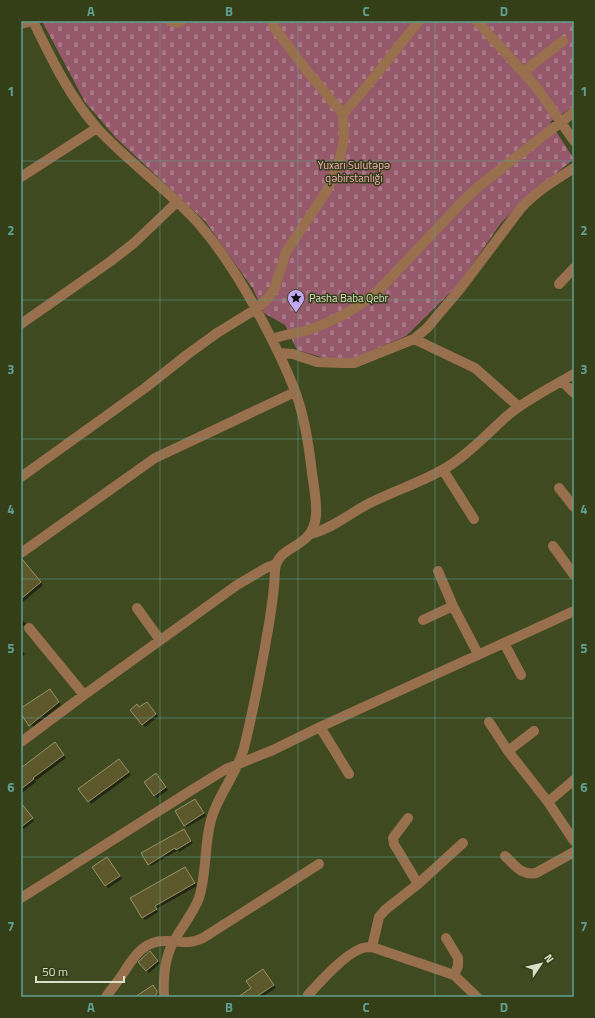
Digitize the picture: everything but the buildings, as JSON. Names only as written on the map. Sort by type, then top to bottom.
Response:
[{"type":"street","points":[[21,24],[32,21],[67,85],[79,104],[98,128],[178,202],[208,234],[256,309],[272,339],[296,392],[306,433],[314,487],[316,514],[315,523],[311,534]]},
{"type":"street","points":[[170,21],[177,23],[182,21]]},
{"type":"street","points":[[21,477],[145,388],[217,333],[256,309],[274,290],[286,252],[326,192],[338,166],[344,140],[343,114],[307,71],[274,27],[272,21]]},
{"type":"street","points":[[343,114],[419,21]]},
{"type":"street","points":[[478,21],[537,88],[574,141]]},
{"type":"street","points":[[523,72],[563,41]]},
{"type":"street","points":[[272,339],[304,331],[330,322],[365,302],[462,202],[484,182],[574,112]]},
{"type":"street","points":[[21,177],[98,128]]},
{"type":"street","points":[[279,354],[293,354],[316,362],[341,364],[354,363],[414,339],[427,328],[460,289],[531,196],[553,180],[574,168]]},
{"type":"street","points":[[21,324],[111,262],[178,202]]},
{"type":"street","points":[[559,284],[574,268]]},
{"type":"street","points":[[414,339],[474,368],[519,407]]},
{"type":"street","points":[[21,742],[237,585],[262,570],[276,564],[284,555],[304,541],[311,534],[327,528],[388,494],[419,483],[443,470],[470,451],[507,416],[519,407],[574,374]]},
{"type":"street","points":[[562,381],[574,393]]},
{"type":"street","points":[[21,553],[155,458],[296,392]]},
{"type":"street","points":[[443,470],[474,519]]},
{"type":"street","points":[[559,488],[574,507]]},
{"type":"street","points":[[553,546],[574,575]]},
{"type":"street","points":[[164,997],[163,979],[166,963],[174,941],[199,898],[211,819],[239,764],[249,728],[267,634],[275,585],[276,564]]},
{"type":"street","points":[[438,571],[453,606],[478,654]]},
{"type":"street","points":[[423,620],[453,606]]},
{"type":"street","points":[[137,608],[160,640]]},
{"type":"street","points":[[21,898],[214,776],[574,611]]},
{"type":"street","points":[[29,628],[84,695]]},
{"type":"street","points":[[504,643],[521,674]]},
{"type":"street","points":[[488,722],[508,751],[548,802],[574,842]]},
{"type":"street","points":[[320,727],[349,774]]},
{"type":"street","points":[[508,751],[534,732]]},
{"type":"street","points":[[548,802],[574,780]]},
{"type":"street","points":[[408,818],[393,838],[394,844],[418,884]]},
{"type":"street","points":[[372,947],[379,917],[463,843]]},
{"type":"street","points":[[505,856],[522,872],[530,874],[536,873],[574,852]]},
{"type":"street","points":[[106,997],[133,957],[142,948],[162,940],[187,943],[203,938],[319,864]]},
{"type":"street","points":[[446,938],[458,958],[458,966],[454,975]]},
{"type":"street","points":[[308,995],[352,952],[362,948],[372,947],[454,975],[477,997]]},
{"type":"green space","name":"Yuxarı Sulutəpə qəbirstanlığı","points":[[42,21],[574,21],[574,106],[550,122],[574,159],[529,195],[501,223],[457,286],[406,336],[355,358],[325,358],[297,350],[285,325],[264,313],[253,289],[205,221],[116,138],[85,102]]},
{"type":"place","name":"Pasha Baba Qebr","points":[[296,313]]}]
